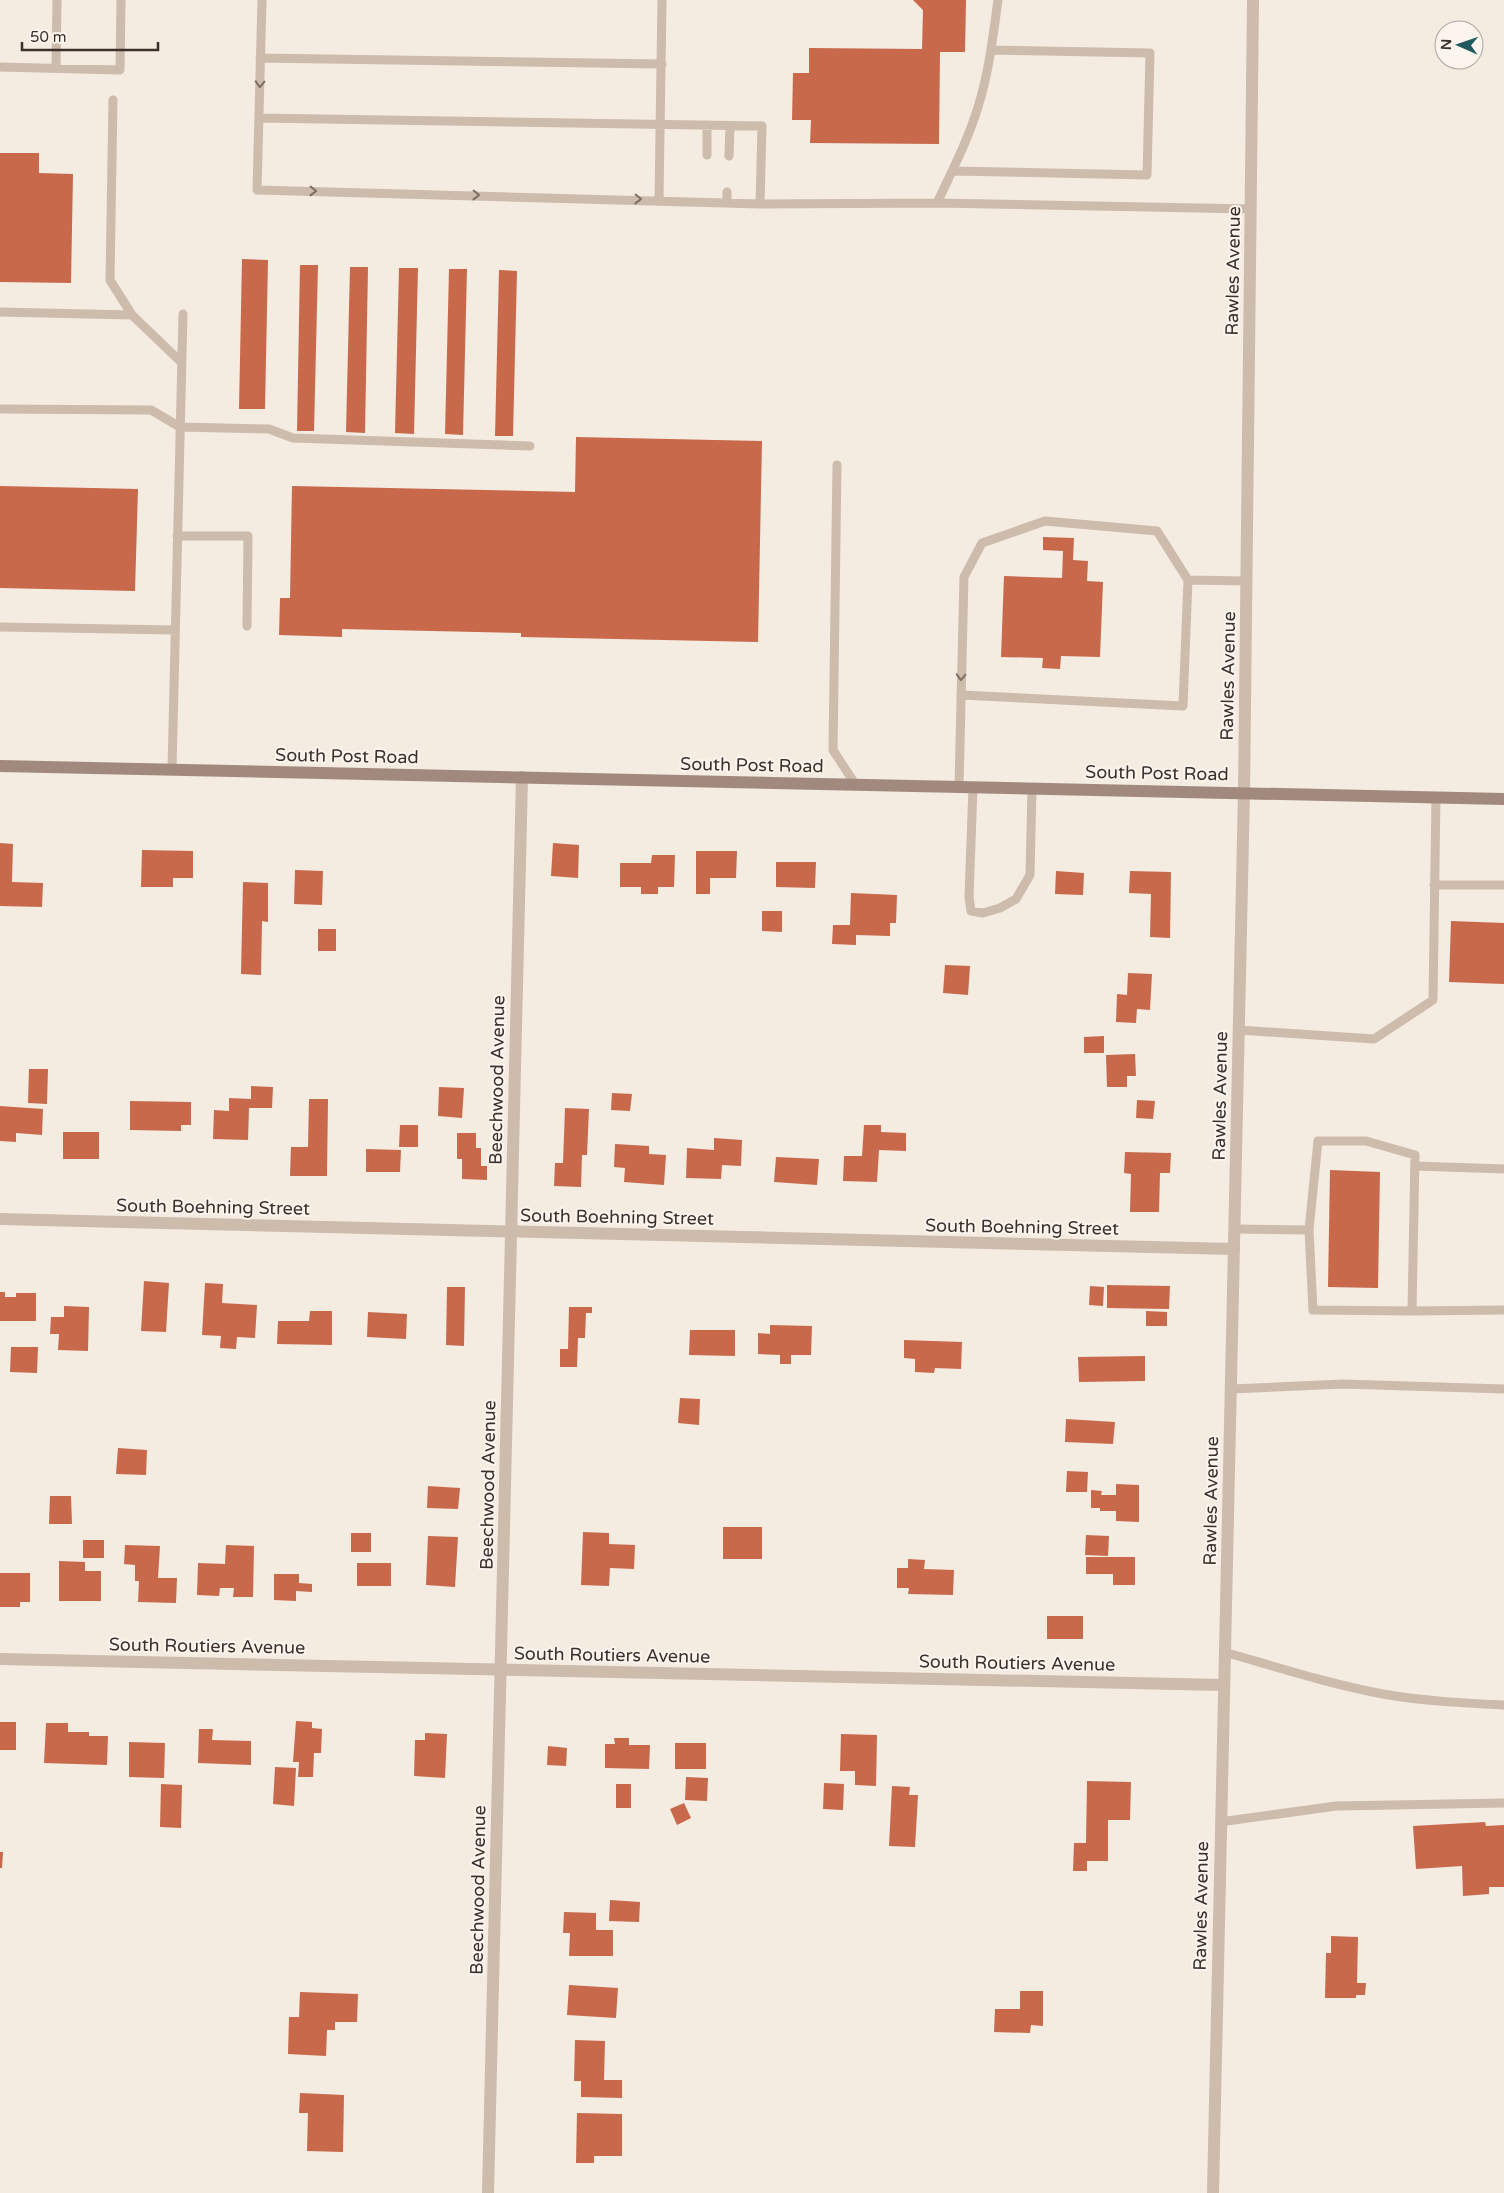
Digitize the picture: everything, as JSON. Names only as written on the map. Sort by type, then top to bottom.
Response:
[{"type":"main road","name":"South Post Road","points":[[0,766],[1504,799]]},
{"type":"street","name":"Rawles Avenue","points":[[1213,2193],[1244,793],[1253,0]]},
{"type":"street","name":"Beechwood Avenue","points":[[488,2193],[522,777]]},
{"type":"street","name":"South Boehning Street","points":[[0,1219],[1234,1249]]},
{"type":"street","name":"South Routiers Avenue","points":[[0,1659],[1224,1685]]},
{"type":"lane","points":[[56,68],[57,0]]},
{"type":"lane","points":[[0,68],[120,70],[120,0]]},
{"type":"lane","points":[[262,0],[257,190],[660,200],[706,197],[727,202],[760,204],[937,203],[1251,209]]},
{"type":"lane","points":[[660,200],[662,0]]},
{"type":"lane","points":[[937,203],[978,108],[992,50],[998,0]]},
{"type":"lane","points":[[952,171],[1148,175],[1150,53],[992,50]]},
{"type":"lane","points":[[260,58],[662,64]]},
{"type":"lane","points":[[113,100],[110,280],[132,315],[181,362]]},
{"type":"lane","points":[[259,118],[762,126],[760,204]]},
{"type":"lane","points":[[706,155],[707,126]]},
{"type":"lane","points":[[728,156],[730,126]]},
{"type":"lane","points":[[727,192],[727,202]]},
{"type":"lane","points":[[0,312],[132,315]]},
{"type":"lane","points":[[172,770],[183,314]]},
{"type":"lane","points":[[0,409],[151,410],[180,426],[269,429],[293,438],[530,446]]},
{"type":"lane","points":[[837,465],[833,750],[855,784]]},
{"type":"lane","points":[[958,787],[964,577],[982,543],[1045,521],[1157,531],[1188,580],[1183,706],[961,695]]},
{"type":"lane","points":[[177,536],[248,536],[247,626]]},
{"type":"lane","points":[[1188,580],[1246,580]]},
{"type":"lane","points":[[0,627],[175,630]]},
{"type":"lane","points":[[973,787],[968,897],[971,911],[983,913],[1000,908],[1016,899],[1030,875],[1032,788]]},
{"type":"lane","points":[[1239,1030],[1374,1039],[1432,1000],[1436,797]]},
{"type":"lane","points":[[1434,885],[1504,885]]},
{"type":"lane","points":[[1412,1311],[1415,1155],[1366,1141],[1318,1141],[1309,1230],[1312,1310],[1412,1311],[1504,1310]]},
{"type":"lane","points":[[1415,1166],[1504,1169]]},
{"type":"lane","points":[[1235,1229],[1309,1230]]},
{"type":"lane","points":[[1231,1389],[1343,1384],[1504,1389]]},
{"type":"lane","points":[[1224,1652],[1303,1675],[1382,1694],[1434,1702],[1504,1705]]},
{"type":"lane","points":[[1220,1822],[1336,1806],[1504,1803]]},
{"type":"building","points":[[913,0],[966,0],[965,52],[940,52],[939,144],[810,143],[811,120],[792,120],[793,73],[809,73],[809,48],[922,49],[923,10]]},
{"type":"building","points":[[0,153],[39,153],[39,173],[73,174],[71,283],[0,282]]},
{"type":"building","points":[[242,259],[268,260],[265,409],[239,409]]},
{"type":"building","points":[[300,265],[318,265],[314,431],[297,431]]},
{"type":"building","points":[[350,267],[368,267],[365,433],[346,432]]},
{"type":"building","points":[[399,268],[418,268],[414,434],[395,433]]},
{"type":"building","points":[[449,269],[467,269],[463,435],[445,434]]},
{"type":"building","points":[[499,270],[517,271],[513,436],[495,436]]},
{"type":"building","points":[[576,437],[762,441],[758,642],[521,637],[521,633],[342,629],[342,637],[279,635],[280,598],[290,598],[292,486],[575,492]]},
{"type":"building","points":[[0,486],[138,489],[135,591],[0,588]]},
{"type":"building","points":[[1043,537],[1074,538],[1073,560],[1088,561],[1087,581],[1103,582],[1100,657],[1061,656],[1060,669],[1042,668],[1043,658],[1001,657],[1004,576],[1062,578],[1063,551],[1043,550]]},
{"type":"building","points":[[0,843],[13,844],[12,882],[43,883],[42,907],[0,906]]},
{"type":"building","points":[[553,843],[579,845],[578,878],[551,876]]},
{"type":"building","points":[[142,850],[193,851],[193,878],[173,878],[173,887],[141,887]]},
{"type":"building","points":[[696,851],[737,851],[736,878],[710,878],[710,894],[696,894]]},
{"type":"building","points":[[652,855],[675,855],[674,887],[658,887],[658,894],[641,894],[641,887],[620,887],[620,863],[651,863]]},
{"type":"building","points":[[776,862],[816,862],[815,888],[776,887]]},
{"type":"building","points":[[295,870],[323,871],[322,905],[294,904]]},
{"type":"building","points":[[1056,871],[1084,873],[1083,895],[1055,894]]},
{"type":"building","points":[[1130,871],[1171,872],[1170,938],[1150,937],[1151,894],[1129,893]]},
{"type":"building","points":[[243,882],[268,883],[268,922],[262,921],[261,975],[241,974]]},
{"type":"building","points":[[851,893],[897,895],[896,923],[890,923],[890,936],[856,935],[856,945],[832,944],[833,925],[850,925]]},
{"type":"building","points":[[762,911],[782,911],[782,932],[762,931]]},
{"type":"building","points":[[1451,921],[1504,923],[1504,984],[1449,982]]},
{"type":"building","points":[[318,929],[336,929],[336,951],[318,951]]},
{"type":"building","points":[[945,965],[970,966],[968,995],[943,993]]},
{"type":"building","points":[[1128,973],[1152,974],[1150,1010],[1137,1009],[1136,1023],[1116,1022],[1117,994],[1127,995]]},
{"type":"building","points":[[1104,1036],[1104,1053],[1084,1053],[1084,1037]]},
{"type":"building","points":[[1135,1054],[1136,1076],[1127,1076],[1127,1087],[1107,1087],[1106,1055]]},
{"type":"building","points":[[29,1069],[48,1069],[47,1104],[28,1103]]},
{"type":"building","points":[[251,1086],[273,1087],[272,1108],[249,1108],[248,1140],[213,1139],[214,1110],[229,1111],[229,1098],[251,1099]]},
{"type":"building","points":[[439,1087],[464,1088],[462,1118],[438,1116]]},
{"type":"building","points":[[612,1093],[632,1094],[630,1111],[611,1110]]},
{"type":"building","points":[[309,1099],[328,1099],[327,1176],[290,1176],[291,1147],[308,1147]]},
{"type":"building","points":[[1137,1100],[1155,1101],[1153,1119],[1136,1118]]},
{"type":"building","points":[[130,1101],[191,1102],[191,1125],[181,1125],[181,1131],[130,1130]]},
{"type":"building","points":[[0,1106],[43,1109],[42,1135],[16,1133],[16,1142],[0,1141]]},
{"type":"building","points":[[565,1108],[589,1109],[587,1155],[582,1155],[581,1187],[554,1186],[555,1163],[563,1163]]},
{"type":"building","points":[[400,1125],[418,1125],[418,1147],[399,1147]]},
{"type":"building","points":[[864,1125],[881,1125],[881,1132],[906,1133],[906,1151],[879,1150],[877,1182],[843,1181],[844,1156],[862,1156]]},
{"type":"building","points":[[63,1132],[99,1132],[99,1159],[63,1159]]},
{"type":"building","points":[[457,1133],[476,1133],[476,1148],[481,1148],[481,1166],[487,1166],[487,1180],[462,1179],[462,1159],[457,1159]]},
{"type":"building","points":[[714,1138],[742,1140],[741,1166],[722,1165],[721,1179],[686,1178],[687,1148],[714,1150]]},
{"type":"building","points":[[615,1144],[649,1146],[649,1154],[666,1155],[664,1185],[624,1182],[625,1168],[614,1167]]},
{"type":"building","points":[[366,1149],[401,1150],[400,1172],[366,1172]]},
{"type":"building","points":[[1125,1152],[1171,1153],[1170,1173],[1160,1173],[1159,1212],[1130,1212],[1131,1174],[1124,1173]]},
{"type":"building","points":[[776,1157],[819,1159],[817,1185],[774,1182]]},
{"type":"building","points":[[1330,1170],[1380,1172],[1378,1288],[1328,1287]]},
{"type":"building","points":[[144,1281],[169,1283],[166,1332],[141,1331]]},
{"type":"building","points":[[205,1283],[223,1284],[222,1303],[257,1305],[255,1338],[237,1337],[236,1349],[220,1348],[221,1336],[202,1335]]},
{"type":"building","points":[[1107,1285],[1170,1286],[1169,1309],[1107,1308]]},
{"type":"building","points":[[1090,1286],[1104,1287],[1103,1306],[1089,1305]]},
{"type":"building","points":[[447,1287],[465,1287],[464,1346],[446,1345]]},
{"type":"building","points":[[0,1292],[5,1292],[5,1297],[16,1297],[16,1293],[36,1293],[36,1321],[0,1321]]},
{"type":"building","points":[[64,1306],[89,1307],[88,1351],[58,1350],[59,1334],[50,1334],[51,1317],[64,1317]]},
{"type":"building","points":[[569,1307],[592,1307],[592,1313],[586,1313],[585,1338],[578,1338],[577,1367],[560,1367],[560,1349],[568,1349]]},
{"type":"building","points":[[310,1311],[332,1311],[332,1345],[277,1344],[278,1321],[309,1321]]},
{"type":"building","points":[[1146,1311],[1167,1312],[1167,1326],[1146,1326]]},
{"type":"building","points":[[368,1312],[407,1314],[406,1339],[367,1337]]},
{"type":"building","points":[[770,1325],[812,1326],[811,1355],[791,1355],[791,1364],[780,1364],[780,1355],[758,1354],[758,1333],[770,1334]]},
{"type":"building","points":[[690,1330],[735,1330],[735,1356],[689,1355]]},
{"type":"building","points":[[904,1340],[962,1342],[961,1369],[935,1368],[934,1373],[915,1372],[915,1359],[904,1358]]},
{"type":"building","points":[[11,1347],[38,1347],[37,1373],[10,1372]]},
{"type":"building","points":[[1145,1356],[1145,1381],[1079,1382],[1078,1357]]},
{"type":"building","points":[[680,1398],[700,1399],[699,1425],[678,1423]]},
{"type":"building","points":[[1066,1419],[1115,1422],[1113,1444],[1065,1442]]},
{"type":"building","points":[[118,1448],[147,1450],[146,1475],[116,1474]]},
{"type":"building","points":[[1067,1471],[1088,1472],[1087,1492],[1066,1492]]},
{"type":"building","points":[[1116,1484],[1139,1485],[1139,1522],[1116,1521],[1116,1511],[1100,1511],[1100,1508],[1091,1508],[1091,1490],[1102,1491],[1101,1495],[1116,1495]]},
{"type":"building","points":[[428,1486],[460,1488],[458,1509],[427,1508]]},
{"type":"building","points":[[50,1496],[71,1496],[72,1524],[49,1524]]},
{"type":"building","points":[[723,1527],[762,1527],[762,1559],[723,1559]]},
{"type":"building","points":[[583,1532],[609,1533],[609,1544],[635,1545],[634,1569],[610,1568],[609,1586],[581,1585]]},
{"type":"building","points":[[351,1533],[371,1533],[371,1552],[351,1552]]},
{"type":"building","points":[[1086,1535],[1109,1536],[1108,1556],[1085,1555]]},
{"type":"building","points":[[428,1536],[458,1537],[455,1587],[426,1585]]},
{"type":"building","points":[[83,1540],[104,1540],[104,1558],[83,1558]]},
{"type":"building","points":[[125,1545],[160,1546],[158,1578],[177,1578],[176,1603],[138,1602],[139,1581],[135,1581],[135,1565],[124,1564]]},
{"type":"building","points":[[226,1545],[254,1546],[253,1597],[233,1597],[234,1588],[220,1588],[219,1596],[197,1595],[198,1563],[225,1564]]},
{"type":"building","points":[[1086,1557],[1135,1557],[1135,1585],[1113,1585],[1113,1574],[1086,1574]]},
{"type":"building","points":[[908,1559],[925,1560],[924,1569],[954,1570],[953,1595],[908,1594],[909,1588],[897,1588],[897,1568],[908,1568]]},
{"type":"building","points":[[59,1561],[85,1562],[85,1571],[101,1571],[101,1601],[59,1601]]},
{"type":"building","points":[[357,1563],[391,1563],[391,1586],[357,1586]]},
{"type":"building","points":[[0,1573],[30,1573],[30,1602],[20,1602],[20,1607],[0,1607]]},
{"type":"building","points":[[274,1574],[299,1574],[299,1583],[312,1584],[312,1592],[296,1591],[296,1601],[274,1600]]},
{"type":"building","points":[[1047,1616],[1083,1616],[1083,1639],[1047,1639]]},
{"type":"building","points":[[296,1721],[312,1722],[312,1728],[322,1729],[321,1753],[314,1753],[313,1777],[298,1777],[299,1762],[293,1762]]},
{"type":"building","points":[[0,1722],[16,1722],[16,1750],[0,1750]]},
{"type":"building","points":[[46,1723],[68,1723],[68,1732],[89,1732],[89,1736],[108,1736],[107,1765],[44,1763]]},
{"type":"building","points":[[199,1729],[213,1729],[212,1740],[251,1741],[251,1765],[198,1763]]},
{"type":"building","points":[[425,1733],[447,1734],[445,1778],[414,1776],[415,1740],[425,1740]]},
{"type":"building","points":[[841,1734],[877,1735],[876,1786],[855,1785],[855,1771],[840,1771]]},
{"type":"building","points":[[614,1738],[629,1738],[629,1745],[650,1745],[649,1769],[605,1768],[605,1744],[615,1744]]},
{"type":"building","points":[[129,1742],[165,1743],[164,1778],[129,1777]]},
{"type":"building","points":[[675,1743],[706,1743],[706,1769],[675,1769]]},
{"type":"building","points":[[548,1746],[567,1748],[566,1766],[547,1765]]},
{"type":"building","points":[[275,1767],[296,1768],[294,1806],[273,1804]]},
{"type":"building","points":[[686,1777],[708,1778],[707,1801],[685,1800]]},
{"type":"building","points":[[1087,1781],[1131,1782],[1130,1820],[1108,1820],[1108,1861],[1087,1861],[1087,1871],[1073,1871],[1074,1843],[1086,1843]]},
{"type":"building","points":[[824,1783],[844,1784],[843,1810],[823,1809]]},
{"type":"building","points":[[161,1784],[182,1785],[181,1828],[160,1827]]},
{"type":"building","points":[[616,1784],[631,1784],[631,1808],[616,1808]]},
{"type":"building","points":[[892,1786],[910,1787],[909,1795],[918,1795],[915,1847],[889,1846]]},
{"type":"building","points":[[684,1803],[691,1818],[677,1825],[670,1809]]},
{"type":"building","points":[[1485,1822],[1486,1826],[1504,1825],[1504,1887],[1489,1887],[1489,1894],[1463,1896],[1462,1866],[1416,1869],[1413,1826]]},
{"type":"building","points":[[0,1852],[3,1852],[2,1868],[0,1868]]},
{"type":"building","points":[[610,1900],[640,1902],[639,1922],[609,1921]]},
{"type":"building","points":[[564,1912],[596,1913],[596,1930],[613,1930],[613,1956],[569,1956],[570,1933],[563,1933]]},
{"type":"building","points":[[1331,1936],[1358,1937],[1357,1983],[1366,1983],[1365,1995],[1356,1995],[1356,1998],[1325,1998],[1326,1953],[1331,1953]]},
{"type":"building","points":[[569,1985],[618,1988],[616,2018],[567,2015]]},
{"type":"building","points":[[1020,1991],[1043,1991],[1043,2026],[1031,2025],[1030,2033],[994,2032],[995,2009],[1020,2009]]},
{"type":"building","points":[[300,1992],[358,1994],[357,2022],[335,2022],[335,2030],[327,2030],[326,2056],[288,2054],[289,2017],[299,2017]]},
{"type":"building","points":[[575,2040],[605,2041],[604,2080],[622,2080],[622,2098],[581,2097],[581,2081],[574,2081]]},
{"type":"building","points":[[300,2093],[344,2095],[343,2152],[307,2151],[308,2113],[299,2113]]},
{"type":"building","points":[[577,2113],[622,2114],[622,2156],[594,2156],[594,2163],[576,2163]]}]
